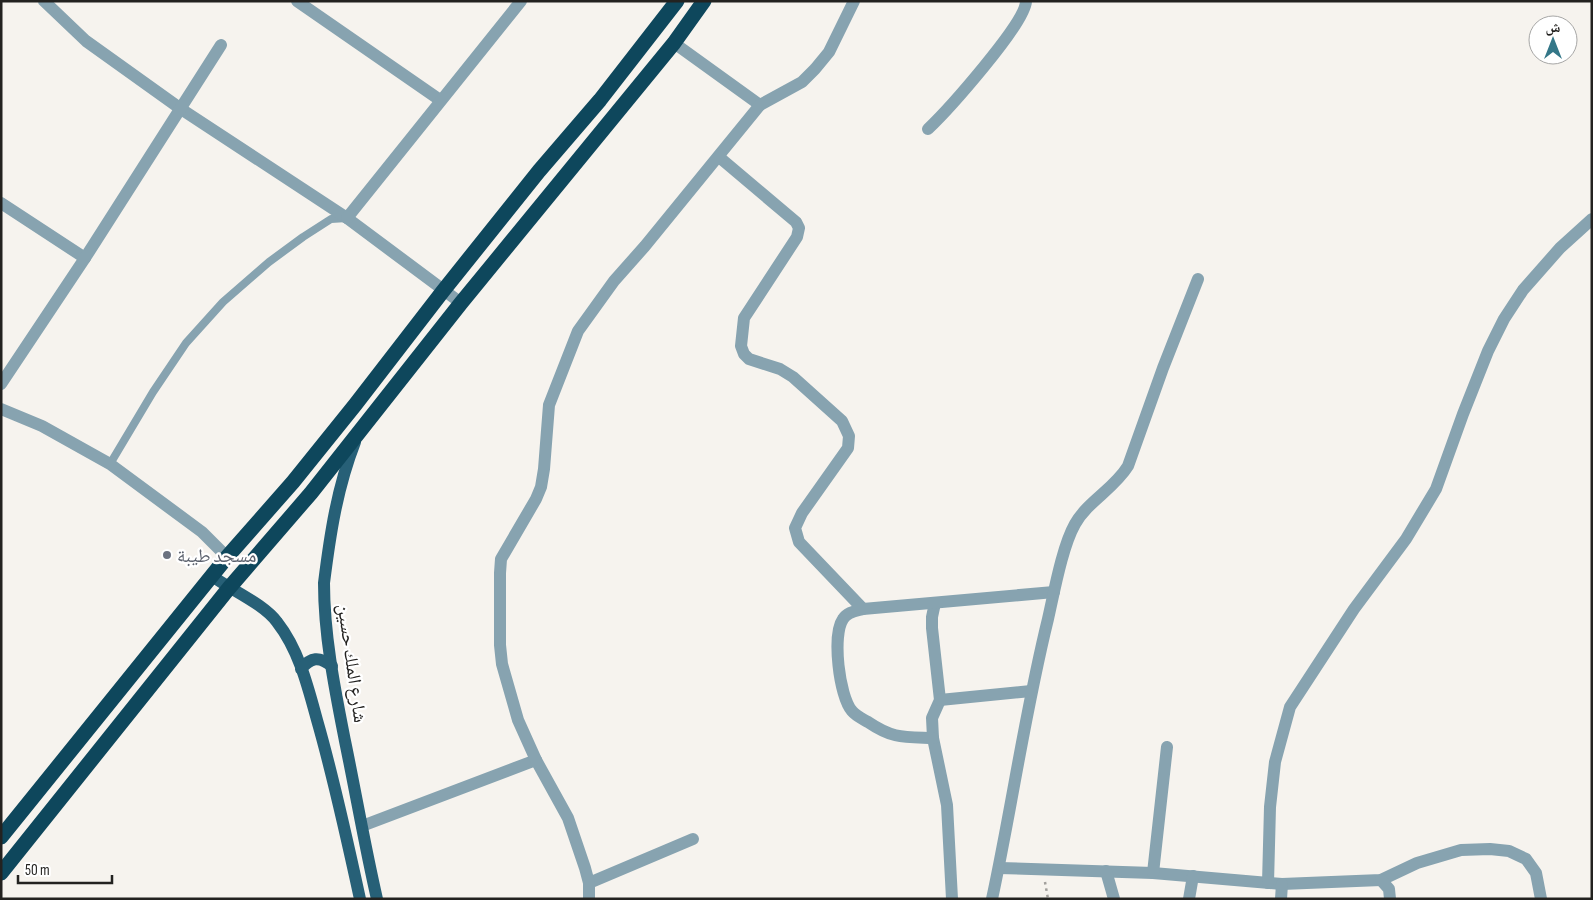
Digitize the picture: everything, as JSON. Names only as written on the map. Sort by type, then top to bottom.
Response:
[{"type":"highway","points":[[1,837],[227,557],[293,482],[443,291],[539,171],[600,100],[677,1]]},
{"type":"highway","points":[[1,873],[229,588],[311,493],[461,303],[674,42],[704,1]]},
{"type":"main road","name":"شارع الملك حسين","points":[[358,434],[348,459],[336,502],[324,583],[332,666],[375,898]]},
{"type":"main road","points":[[212,576],[262,607],[277,621],[293,646],[311,698],[333,779],[360,899]]},
{"type":"main road","points":[[301,669],[308,661],[316,658],[322,659],[332,666]]},
{"type":"street","points":[[44,1],[86,42],[181,109],[347,218],[461,303]]},
{"type":"street","points":[[298,1],[440,100]]},
{"type":"street","points":[[347,218],[521,1]]},
{"type":"street","points":[[589,899],[589,884],[568,818],[536,760],[518,720],[502,664],[500,645],[501,559],[536,499],[544,469],[549,405],[578,331],[614,281],[719,157],[760,105],[802,82],[815,69],[828,52],[854,1]]},
{"type":"street","points":[[928,129],[950,107],[1007,36],[1022,15],[1026,1]]},
{"type":"street","points":[[674,42],[760,105]]},
{"type":"street","points":[[1,384],[85,258],[221,45]]},
{"type":"street","points":[[719,157],[796,222],[798,228],[797,237],[744,318],[741,346],[744,354],[749,359],[780,369],[793,377],[842,421],[849,436],[848,448],[802,513],[795,528],[799,542],[863,609]]},
{"type":"street","points":[[1,203],[85,258]]},
{"type":"street","points":[[1268,883],[1270,807],[1274,762],[1290,707],[1354,609],[1406,539],[1436,488],[1488,351],[1504,319],[1529,283],[1560,248],[1592,219]]},
{"type":"street","points":[[992,899],[1032,691],[1054,592],[1068,542],[1075,525],[1085,510],[1121,478],[1128,466],[1163,368],[1198,279]]},
{"type":"street","points":[[1,409],[42,426],[110,464],[202,532],[227,557]]},
{"type":"street","points":[[933,738],[899,737],[887,734],[853,712],[846,702],[840,681],[839,630],[843,618],[850,613],[863,609],[1054,592]]},
{"type":"street","points":[[935,603],[932,628],[940,700],[932,718],[933,738],[947,805],[952,899]]},
{"type":"street","points":[[940,700],[1032,691]]},
{"type":"street","points":[[1153,873],[1167,747]]},
{"type":"street","points":[[362,826],[536,760]]},
{"type":"street","points":[[589,884],[693,839]]},
{"type":"street","points":[[999,868],[1153,873],[1282,884],[1381,880],[1417,863],[1461,850],[1509,851],[1526,859],[1536,873],[1541,899]]},
{"type":"street","points":[[1106,871],[1114,899]]},
{"type":"street","points":[[1189,899],[1193,876]]},
{"type":"street","points":[[1381,880],[1389,890],[1390,899]]},
{"type":"street","points":[[1281,899],[1282,884]]},
{"type":"lane","points":[[110,464],[153,392],[186,343],[223,302],[269,262],[302,237],[332,219],[347,218]]},
{"type":"path","points":[[1043,870],[1048,899]]},
{"type":"place","name":"مسجد طيبة","points":[[167,555]]}]
